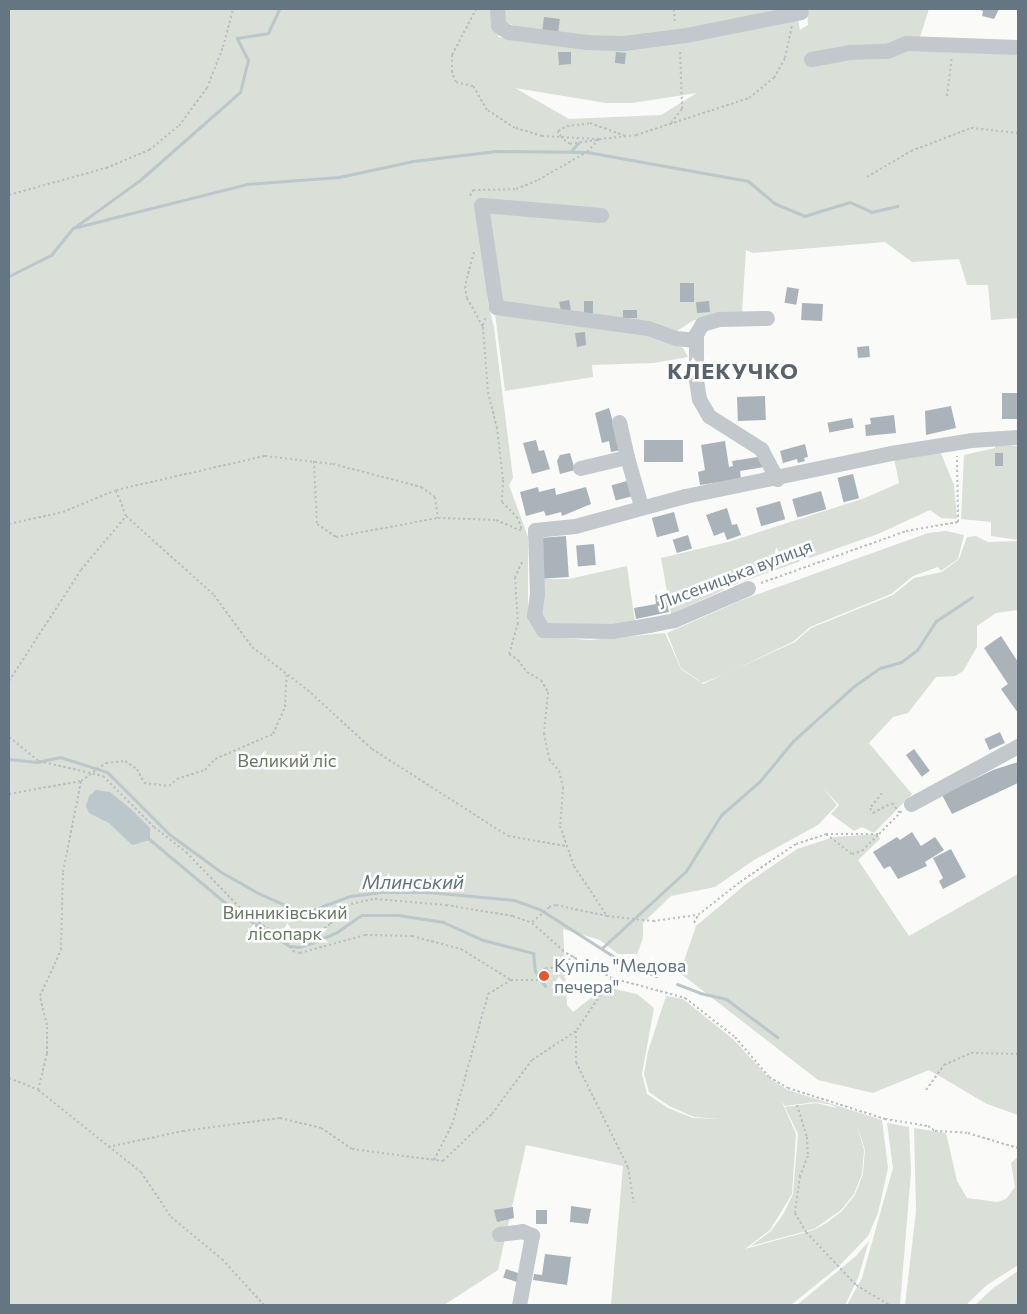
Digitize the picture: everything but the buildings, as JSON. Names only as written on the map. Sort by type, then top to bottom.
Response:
[{"type":"street","points":[[497,9],[498,25],[508,32],[586,42],[624,43],[678,36],[793,14]]},
{"type":"street","points":[[811,59],[849,52],[887,51],[906,43],[1018,46]]},
{"type":"street","points":[[602,215],[481,205],[496,307],[648,328],[676,338],[695,340]]},
{"type":"street","points":[[767,318],[707,321],[698,329],[695,340],[696,380],[703,409],[717,422],[761,449],[777,479]]},
{"type":"street","points":[[619,422],[641,506]]},
{"type":"street","points":[[528,530],[575,526],[641,506],[777,479],[891,453],[972,440],[1018,437]]},
{"type":"street","points":[[580,468],[627,456]]},
{"type":"street","name":"Лисеницька вулиця","points":[[528,530],[537,594],[534,615],[543,630],[612,631],[674,620],[748,588]]},
{"type":"street","points":[[906,808],[1018,746]]},
{"type":"street","points":[[500,1234],[522,1232],[532,1235],[519,1305]]},
{"type":"path","points":[[9,195],[106,168],[149,150],[179,126],[207,88],[223,47],[233,9]]},
{"type":"path","points":[[476,9],[452,54],[453,78],[456,82],[473,86],[487,110],[515,128],[561,137],[598,140]]},
{"type":"path","points":[[627,137],[590,123],[561,128],[558,131],[561,137],[577,144],[627,137],[735,105],[764,88],[785,58],[792,30],[793,14]]},
{"type":"path","points":[[669,125],[682,108],[678,36]]},
{"type":"path","points":[[946,96],[952,45]]},
{"type":"path","points":[[867,177],[911,151],[971,128],[1018,133]]},
{"type":"path","points":[[467,204],[473,190],[516,189],[538,180],[587,152],[598,140]]},
{"type":"path","points":[[474,251],[465,286],[467,298],[483,327],[488,392],[497,427],[503,480],[502,502],[528,530]]},
{"type":"path","name":"Лисеницька вулиця","points":[[748,588],[906,531],[958,522],[955,461],[962,453]]},
{"type":"path","points":[[9,524],[63,512],[116,490],[265,456],[314,462],[422,487],[435,497],[438,518]]},
{"type":"path","points":[[314,462],[318,524],[336,537],[438,518],[496,520],[528,530]]},
{"type":"path","points":[[116,490],[126,516],[214,595],[252,647],[288,674],[401,770],[508,836],[566,846]]},
{"type":"path","points":[[9,680],[81,570],[126,516]]},
{"type":"path","points":[[524,559],[515,577],[518,623],[509,654],[518,660],[527,672],[541,680],[548,692],[544,733],[549,759],[559,771],[563,787],[560,826],[566,846],[584,884],[607,916]]},
{"type":"path","points":[[38,1090],[47,1054],[47,1025],[40,996],[61,950],[63,872],[81,781],[90,772],[106,763],[125,761],[137,769],[144,783],[169,786],[177,779],[205,770],[214,759],[274,734],[285,708],[288,674]]},
{"type":"path","points":[[9,737],[39,761],[103,776],[154,827],[186,852],[246,914],[286,941],[293,950],[300,953],[365,935],[412,936],[461,949],[511,980]]},
{"type":"path","points":[[9,794],[81,781]]},
{"type":"path","points":[[882,792],[870,808],[874,813],[892,804],[906,808]]},
{"type":"path","points":[[826,834],[852,854],[862,851],[893,820]]},
{"type":"path","points":[[694,923],[698,915],[796,844],[826,834],[879,834]]},
{"type":"path","points":[[286,941],[312,937],[330,924],[346,905],[375,899],[456,906],[532,922],[574,957],[612,978],[685,998],[735,1037],[769,1076],[788,1088],[885,1119],[928,1126],[935,1131],[968,1132],[1018,1148]]},
{"type":"path","points":[[532,922],[556,905],[607,916],[654,921],[698,915]]},
{"type":"path","points":[[434,1160],[452,1125],[488,994],[511,980],[541,980],[554,965],[574,957]]},
{"type":"path","points":[[108,1147],[183,1131],[280,1118],[320,1128],[352,1149],[442,1161],[468,1140],[532,1060],[576,1031],[612,978]]},
{"type":"path","points":[[576,1031],[576,1062],[628,1167],[634,1203]]},
{"type":"path","points":[[926,1090],[944,1065],[970,1053],[1018,1054]]},
{"type":"path","points":[[9,1078],[38,1090],[141,1172],[171,1217],[222,1259],[264,1305]]},
{"type":"path","points":[[798,1105],[808,1156],[800,1176],[795,1213],[806,1232],[856,1285],[889,1305]]},
{"type":"green space","name":"Великий ліс","points":[[9,9],[796,9],[800,30],[808,25],[807,9],[929,9],[919,40],[1018,52],[1018,318],[991,320],[988,285],[967,285],[959,259],[912,262],[885,242],[753,253],[746,250],[742,313],[694,320],[677,331],[500,305],[481,201],[488,304],[494,327],[513,478],[509,485],[528,537],[528,620],[542,637],[590,640],[665,633],[681,669],[703,684],[795,642],[811,628],[893,595],[914,578],[942,572],[959,559],[967,537],[976,536],[988,542],[1018,541],[1018,610],[996,613],[977,626],[977,647],[963,671],[955,676],[936,677],[908,713],[893,717],[869,743],[912,794],[874,833],[862,827],[854,831],[831,814],[839,805],[822,787],[837,805],[818,825],[754,860],[715,887],[671,896],[643,923],[643,938],[637,954],[618,954],[600,940],[563,929],[567,1005],[573,1012],[592,997],[614,989],[637,994],[654,1008],[642,1074],[647,1094],[668,1108],[693,1118],[722,1119],[694,1117],[669,1106],[649,1092],[644,1074],[648,1051],[666,996],[683,999],[733,1039],[769,1078],[788,1090],[882,1120],[888,1168],[878,1213],[868,1236],[838,1267],[791,1305],[611,1305],[623,1166],[526,1145],[498,1270],[444,1305],[9,1305]],"holes":[[[508,23],[521,29],[624,40],[578,45],[498,37]],[[515,88],[606,103],[632,103],[697,93],[661,115],[569,119]],[[782,1102],[785,1106],[816,1102],[832,1105],[837,1108],[816,1103],[785,1107],[798,1134],[793,1194],[784,1213],[771,1231],[751,1246],[814,1229],[841,1210],[854,1194],[862,1174],[864,1150],[857,1126],[865,1150],[863,1174],[855,1195],[842,1211],[814,1230],[745,1249],[770,1230],[792,1194],[796,1134]]]},
{"type":"green space","points":[[495,314],[658,334],[683,348],[688,357],[653,363],[592,365],[593,377],[505,391]]},
{"type":"green space","points":[[995,445],[1018,446],[1018,540],[991,536],[991,522],[961,519],[964,455],[995,448]]},
{"type":"green space","points":[[940,451],[954,485],[957,519],[941,518],[930,510],[878,534],[741,582],[671,614],[661,558],[728,542],[865,498],[899,483],[894,458]]},
{"type":"green space","points":[[946,531],[964,535],[958,559],[941,571],[938,567],[913,576],[891,594],[810,627],[794,641],[726,674],[702,683],[681,668],[667,633],[742,600],[928,533]]},
{"type":"green space","points":[[627,566],[635,622],[601,629],[544,625],[538,618],[541,579],[569,579]]},
{"type":"green space","points":[[878,834],[880,839],[858,860],[909,936],[1018,874],[1018,1115],[987,1104],[929,1070],[873,1093],[818,1080],[680,973],[696,926],[746,884],[797,849],[834,837]]},
{"type":"green space","points":[[887,1123],[909,1127],[911,1172],[900,1305],[847,1305],[862,1278],[893,1168]]},
{"type":"green space","points":[[914,1128],[946,1133],[957,1181],[967,1198],[997,1202],[1006,1199],[1015,1187],[1011,1163],[1018,1157],[1018,1265],[987,1285],[966,1305],[905,1305],[916,1211]]},
{"type":"green space","points":[[869,1241],[858,1278],[845,1305],[797,1305],[856,1256]]},
{"type":"green space","points":[[1018,1271],[1018,1305],[975,1305],[992,1289]]},
{"type":"shaded area","points":[[96,790],[110,792],[132,810],[150,828],[150,840],[132,845],[109,823],[89,813],[86,806],[89,796]]},
{"type":"waterway","points":[[75,227],[140,180],[240,92],[248,60],[237,38],[268,33],[279,9]]},
{"type":"waterway","points":[[571,151],[578,143]]},
{"type":"waterway","points":[[9,276],[51,255],[73,228],[108,219],[247,184],[339,177],[413,161],[496,151],[587,152],[748,181],[774,203],[804,216],[850,202],[871,212],[897,206]]},
{"type":"waterway","points":[[602,948],[686,871],[721,815],[760,781],[793,741],[854,686],[880,668],[901,662],[917,650],[936,621],[972,597]]},
{"type":"waterway","name":"Млинський","points":[[9,759],[37,762],[60,757],[107,772],[169,834],[221,872],[258,893],[296,910],[307,912],[350,896],[382,892],[428,892],[514,900],[541,910],[616,958],[656,976]]},
{"type":"waterway","name":"Млинський","points":[[149,839],[235,911],[289,946],[299,947],[314,942],[337,932],[361,915],[398,915],[443,922],[483,940],[533,953],[535,971],[545,986]]},
{"type":"waterway","points":[[537,974],[546,968],[544,976]]},
{"type":"waterway","name":"Млинський","points":[[677,984],[700,993],[726,999],[777,1037]]},
{"type":"place","name":"Купіль \"Медова печера\"","points":[[544,976]]},
{"type":"district","name":"КЛЕКУЧКО","points":[[733,371]]},
{"type":"park label","name":"Винниківський лісопарк","points":[[285,923]]}]
